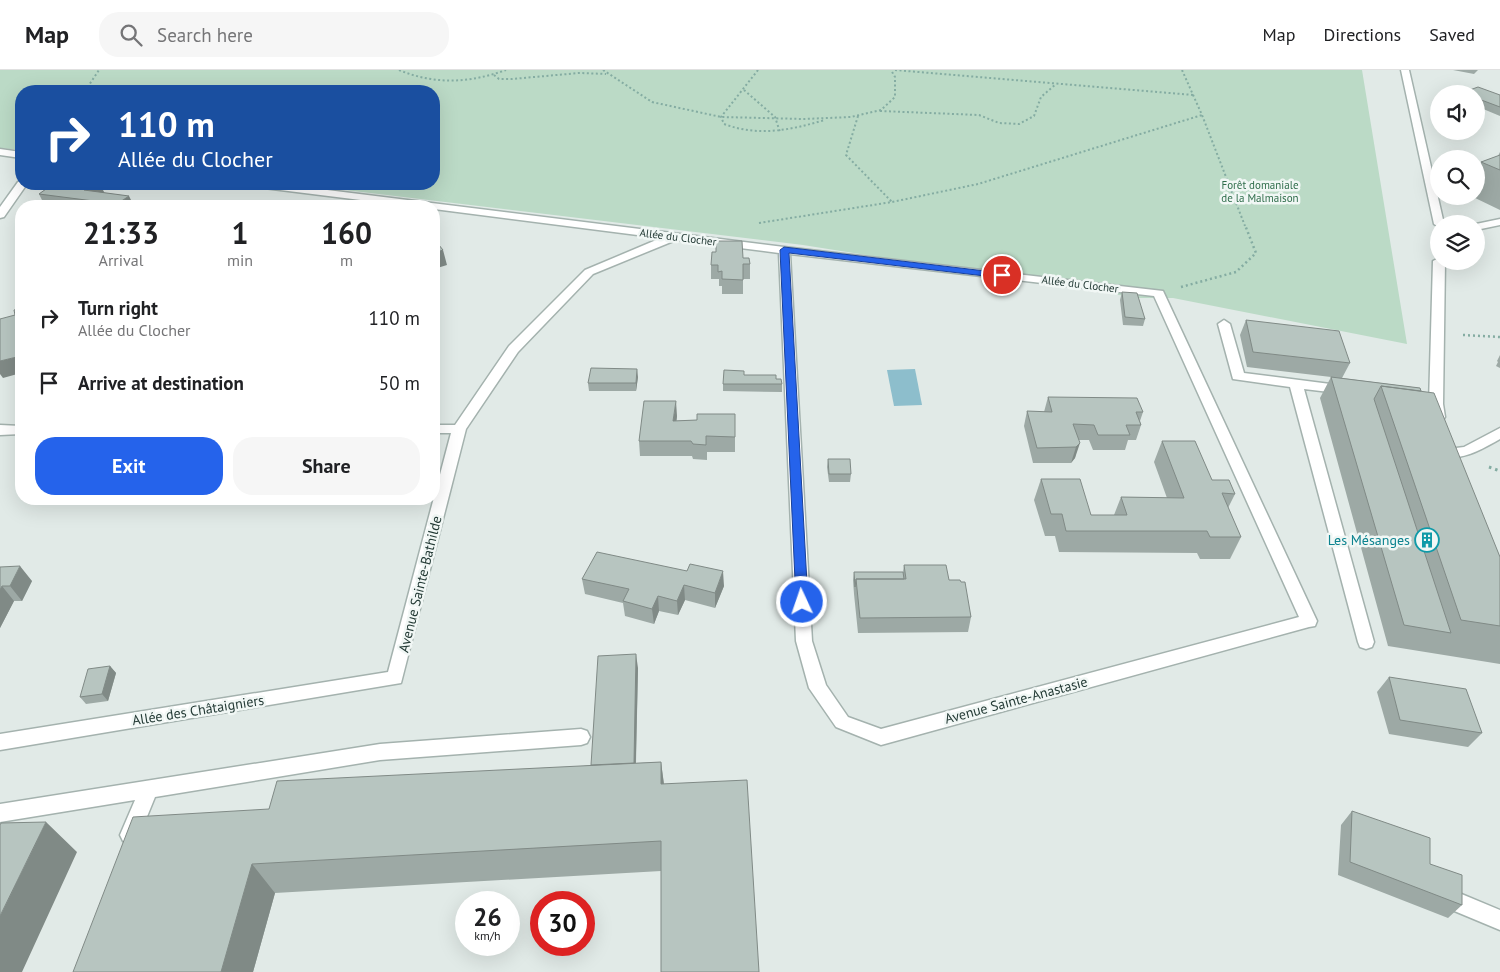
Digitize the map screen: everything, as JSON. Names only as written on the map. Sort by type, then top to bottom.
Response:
[{"type":"street","points":[[1405,70],[1437,215]]},
{"type":"street","points":[[0,152],[15,154]]},
{"type":"street","points":[[0,215],[18,190]]},
{"type":"street","name":"Allée du Clocher","points":[[304,190],[385,200]]},
{"type":"street","name":"Allée du Clocher","points":[[440,207],[784,250],[1159,293]]},
{"type":"street","points":[[1485,225],[1500,222]]},
{"type":"street","name":"Avenue Sainte-Bathilde","points":[[440,503],[459,429],[513,349],[588,272],[675,236]]},
{"type":"street","name":"Avenue Sainte-Anastasie","points":[[784,250],[804,641],[818,688],[842,722],[881,737],[1309,620],[1159,293]]},
{"type":"street","points":[[1439,270],[1438,333],[1431,403],[1451,470]]},
{"type":"street","points":[[1224,324],[1238,376],[1362,392]]},
{"type":"street","points":[[1296,384],[1366,642]]},
{"type":"street","points":[[440,429],[459,429]]},
{"type":"street","points":[[0,430],[15,430]]},
{"type":"street","points":[[1444,443],[1467,451],[1500,432]]},
{"type":"street","name":"Avenue Sainte-Bathilde","points":[[395,678],[439,505]]},
{"type":"street","name":"Allée des Châtaigniers","points":[[0,742],[395,678]]},
{"type":"street","points":[[0,813],[380,752],[580,737]]},
{"type":"street","points":[[124,852],[149,788]]},
{"type":"street","points":[[1459,903],[1500,920]]},
{"type":"path","points":[[89,85],[98,70]]},
{"type":"path","points":[[399,70],[435,81],[455,82],[494,75],[506,70]]},
{"type":"path","points":[[602,70],[651,101],[678,109],[706,112],[721,117],[828,118],[858,116],[880,111],[980,115],[998,123],[1019,124],[1034,116],[1036,105],[1043,93],[1057,83]]},
{"type":"path","points":[[721,117],[758,70]]},
{"type":"path","points":[[880,111],[895,97],[893,70],[1192,95]]},
{"type":"path","points":[[1159,293],[1236,272],[1256,253],[1202,115],[1182,70]]},
{"type":"path","points":[[494,75],[498,79],[522,80],[586,72],[609,74]]},
{"type":"path","points":[[744,90],[775,117],[780,133]]},
{"type":"path","points":[[754,224],[892,202],[978,184],[1202,115]]},
{"type":"path","points":[[858,116],[846,154],[892,202]]},
{"type":"path","points":[[721,117],[724,124],[740,131],[780,133],[828,118]]},
{"type":"path","points":[[1438,333],[1500,337]]},
{"type":"green space","name":"Forêt domaniale de la Malmaison","points":[[0,70],[1362,70],[1407,344],[1173,298],[1138,298],[803,245],[345,190],[440,190],[440,85],[15,85],[15,149],[0,148]]},
{"type":"water","points":[[915,369],[922,405],[894,406],[887,370]]},
{"type":"building","points":[[1485,90],[1500,95],[1500,107],[1485,101]]},
{"type":"building","points":[[1500,155],[1500,170],[1485,164],[1485,161]]},
{"type":"building","points":[[45,190],[84,190],[129,196],[123,200],[86,200],[39,194]]},
{"type":"building","points":[[716,241],[742,241],[743,258],[749,258],[750,264],[743,264],[743,280],[722,279],[722,271],[718,272],[718,265],[711,265],[712,252],[716,252]]},
{"type":"building","points":[[1122,292],[1137,293],[1145,319],[1125,317]]},
{"type":"building","points":[[15,315],[15,357],[0,361],[0,319]]},
{"type":"building","points":[[1246,320],[1339,331],[1350,363],[1253,352]]},
{"type":"building","points":[[591,368],[637,369],[636,383],[588,383]]},
{"type":"building","points":[[724,370],[744,371],[744,375],[776,375],[776,379],[781,379],[782,384],[723,384]]},
{"type":"building","points":[[1331,377],[1420,388],[1421,391],[1381,386],[1374,399],[1451,633],[1404,625]]},
{"type":"building","points":[[1381,386],[1434,393],[1500,557],[1500,626],[1461,620]]},
{"type":"building","points":[[1048,397],[1137,398],[1143,412],[1136,412],[1141,425],[1126,425],[1130,435],[1098,435],[1094,425],[1073,424],[1080,443],[1076,447],[1037,448],[1027,411],[1052,412]]},
{"type":"building","points":[[644,401],[676,401],[673,421],[697,420],[697,414],[735,414],[735,437],[706,436],[706,445],[693,444],[691,441],[639,441]]},
{"type":"building","points":[[1162,441],[1195,441],[1212,480],[1229,480],[1235,494],[1222,493],[1241,537],[1210,537],[1207,531],[1066,531],[1062,514],[1051,514],[1041,479],[1080,479],[1091,515],[1127,515],[1121,497],[1184,498]]},
{"type":"building","points":[[828,459],[850,459],[851,474],[829,474]]},
{"type":"building","points":[[597,552],[687,571],[690,564],[723,571],[715,593],[684,585],[677,601],[658,596],[652,609],[623,601],[629,589],[582,579]]},
{"type":"building","points":[[904,565],[946,565],[949,580],[965,582],[971,617],[860,618],[856,579],[906,579]]},
{"type":"building","points":[[20,566],[10,586],[2,586],[0,590],[0,567]]},
{"type":"building","points":[[854,572],[903,572],[904,579],[856,579],[855,587]]},
{"type":"building","points":[[636,654],[634,763],[591,765],[598,656]]},
{"type":"building","points":[[110,666],[102,694],[80,697],[88,669]]},
{"type":"building","points":[[1389,677],[1466,689],[1482,733],[1400,720]]},
{"type":"building","points":[[661,762],[661,784],[747,780],[759,972],[661,972],[661,841],[252,864],[221,972],[73,972],[133,817],[269,809],[277,781]]},
{"type":"building","points":[[1352,811],[1430,838],[1430,864],[1462,875],[1462,905],[1350,862]]},
{"type":"building","points":[[46,822],[0,916],[0,825],[1,823]]},
{"type":"place","name":"Les Mésanges","points":[[1427,540]]},
{"type":"route","points":[[802,602],[784,250],[1002,275]]}]
